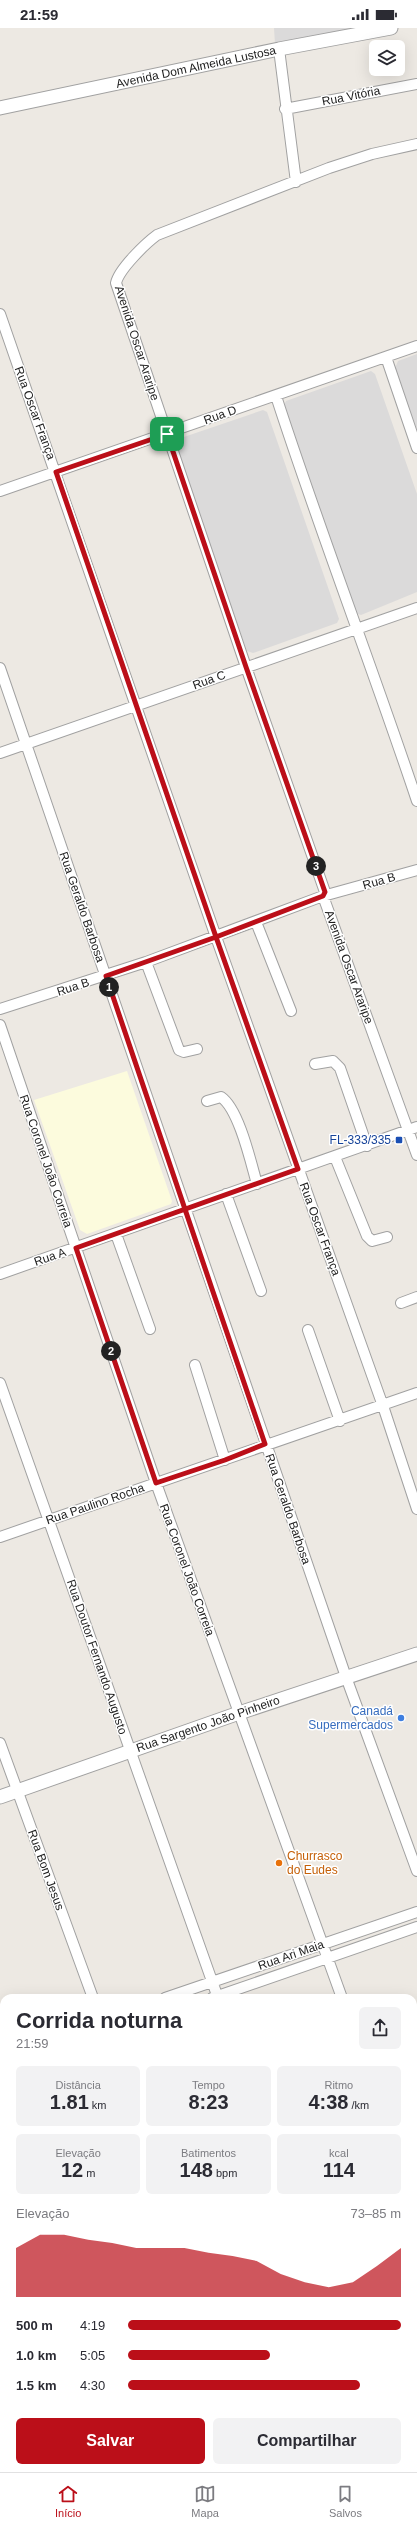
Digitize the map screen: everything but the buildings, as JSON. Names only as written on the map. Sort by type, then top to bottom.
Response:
[{"type":"street","name":"Avenida Dom Almeida Lustosa","points":[[0,108],[279,49],[392,28]]},
{"type":"street","points":[[279,49],[285,109],[296,182],[350,160],[417,144]]},
{"type":"street","name":"Rua Vitória","points":[[285,109],[417,84]]},
{"type":"street","name":"Avenida Oscar Araripe","points":[[296,182],[157,235],[147,242],[117,278],[118,291],[246,667],[325,892],[323,896],[413,1129],[417,1155]]},
{"type":"street","name":"Rua Oscar França","points":[[0,314],[2,326],[56,472],[216,937],[383,1406],[417,1509]]},
{"type":"street","name":"Rua D","points":[[0,491],[417,346]]},
{"type":"street","points":[[386,357],[417,448]]},
{"type":"street","points":[[276,396],[310,501],[357,628],[417,802]]},
{"type":"street","name":"Rua C","points":[[0,753],[417,608]]},
{"type":"street","name":"Rua Geraldo Barbosa","points":[[0,668],[265,1444],[346,1677],[417,1871]]},
{"type":"street","name":"Rua B","points":[[0,1010],[146,962],[323,896],[417,870]]},
{"type":"street","points":[[256,922],[291,1012]]},
{"type":"street","points":[[146,962],[179,1050],[184,1052],[197,1049]]},
{"type":"street","name":"Rua Coronel João Correia","points":[[0,1025],[156,1483],[324,1944],[341,1994]]},
{"type":"street","points":[[316,1064],[333,1060],[340,1068],[367,1146]]},
{"type":"street","points":[[207,1101],[220,1097],[228,1104],[248,1152],[257,1184]]},
{"type":"street","name":"Rua A","points":[[0,1274],[413,1129]]},
{"type":"street","points":[[335,1157],[367,1236],[372,1241],[387,1237]]},
{"type":"street","points":[[226,1194],[261,1291]]},
{"type":"street","points":[[116,1234],[150,1329]]},
{"type":"street","points":[[401,1303],[417,1297]]},
{"type":"street","points":[[308,1330],[340,1420]]},
{"type":"street","points":[[195,1365],[225,1460]]},
{"type":"street","name":"Rua Doutor Fernando Augusto","points":[[0,1383],[215,1994]]},
{"type":"street","name":"Rua Paulino Rocha","points":[[0,1537],[225,1460],[265,1444],[383,1406],[417,1393]]},
{"type":"street","name":"Rua Sargento João Pinheiro","points":[[0,1797],[239,1713],[417,1654]]},
{"type":"street","name":"Rua Bom Jesus","points":[[0,1742],[92,1994]]},
{"type":"street","name":"Rua Ari Maia","points":[[177,1994],[417,1912]]},
{"type":"street","name":"Rua Ari Maia","points":[[225,1994],[417,1927]]},
{"type":"shaded area","points":[[274,28],[356,28],[275,44]]},
{"type":"shaded area","points":[[417,354],[417,430],[395,368],[398,361]]},
{"type":"shaded area","points":[[371,371],[375,374],[417,494],[417,592],[361,615],[355,613],[283,407],[286,401]]},
{"type":"shaded area","points":[[263,410],[267,412],[339,619],[337,623],[253,653],[247,651],[175,445],[178,439]]},
{"type":"shaded area","points":[[127,1071],[172,1201],[171,1204],[87,1234],[80,1230],[34,1100]]},
{"type":"place","name":"FL-333/335","points":[[399,1140]]},
{"type":"place","name":"Canadá Supermercados","points":[[401,1718]]},
{"type":"place","name":"Churrasco do Eudes","points":[[279,1863]]},
{"type":"route","points":[[167,434],[56,472],[216,937],[106,976],[136,1068],[185,1209],[265,1444],[225,1460],[156,1483],[76,1248],[116,1234],[185,1209],[226,1194],[298,1169],[216,937],[323,896],[325,892],[246,667],[167,434]]}]
